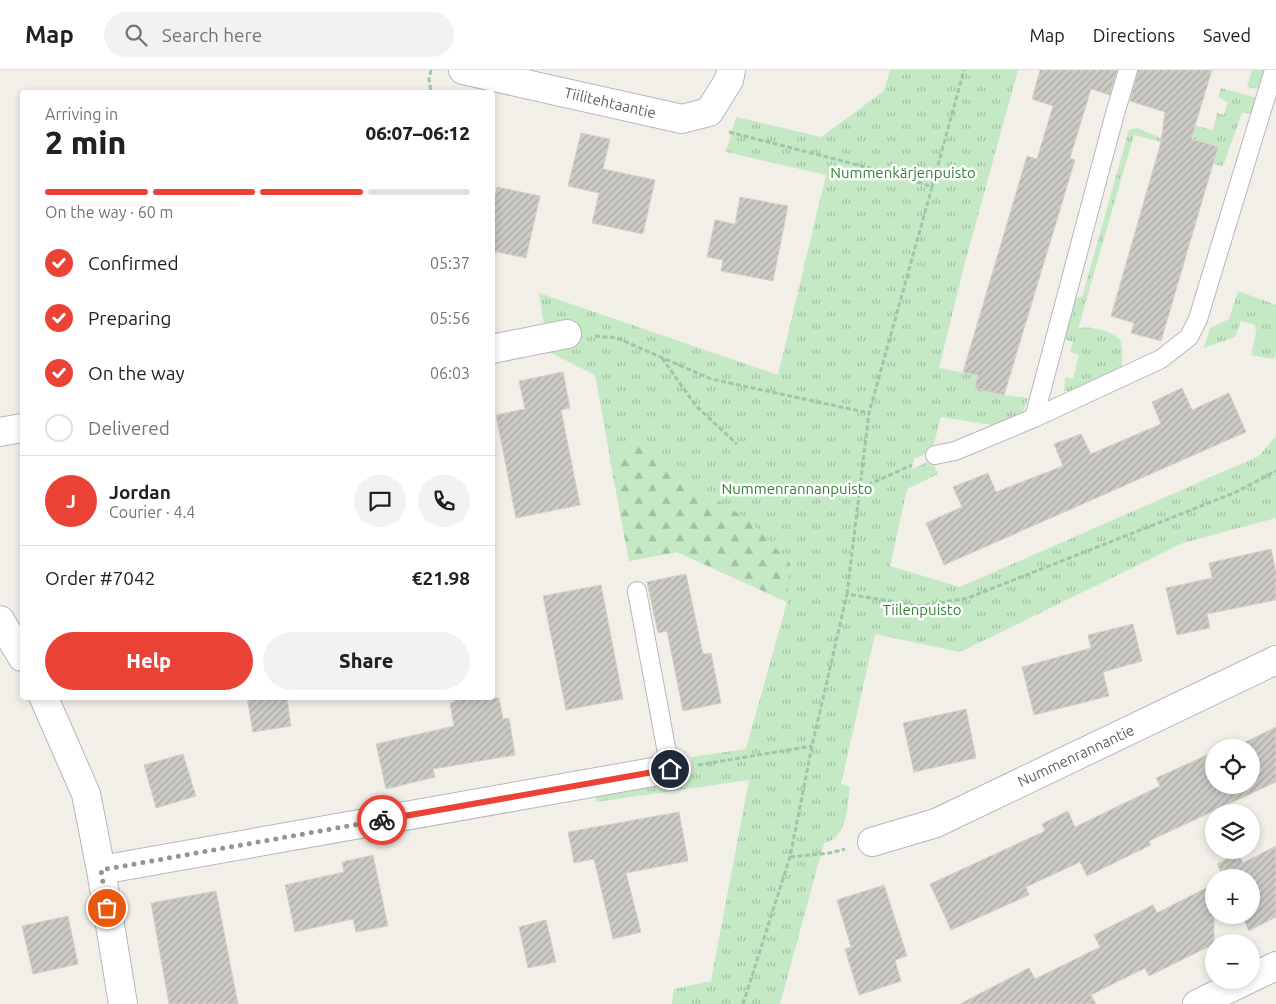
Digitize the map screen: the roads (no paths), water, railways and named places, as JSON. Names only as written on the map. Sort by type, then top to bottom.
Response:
[{"type":"street","name":"Tiilitehtaantie","points":[[463,70],[682,119],[709,112],[729,80],[732,70]]},
{"type":"street","points":[[495,348],[567,334]]},
{"type":"street","points":[[0,432],[20,428]]},
{"type":"street","points":[[0,620],[20,654]]},
{"type":"street","name":"Nummenrannantie","points":[[872,842],[936,823],[1276,660]]},
{"type":"street","points":[[45,700],[86,794],[101,870],[123,1004]]},
{"type":"street","points":[[101,870],[670,769]]},
{"type":"street","points":[[1260,974],[1276,966]]},
{"type":"street","points":[[1197,1004],[1228,989]]},
{"type":"lane","points":[[1034,418],[1128,70]]},
{"type":"lane","points":[[936,455],[955,451],[1034,418],[1161,359],[1189,337],[1198,319],[1274,70]]},
{"type":"lane","points":[[637,591],[670,769]]},
{"type":"park label","name":"Nummenkärjenpuisto","points":[[903,173]]},
{"type":"park label","name":"Nummenrannanpuisto","points":[[797,489]]},
{"type":"park label","name":"Tiilenpuisto","points":[[922,610]]}]
